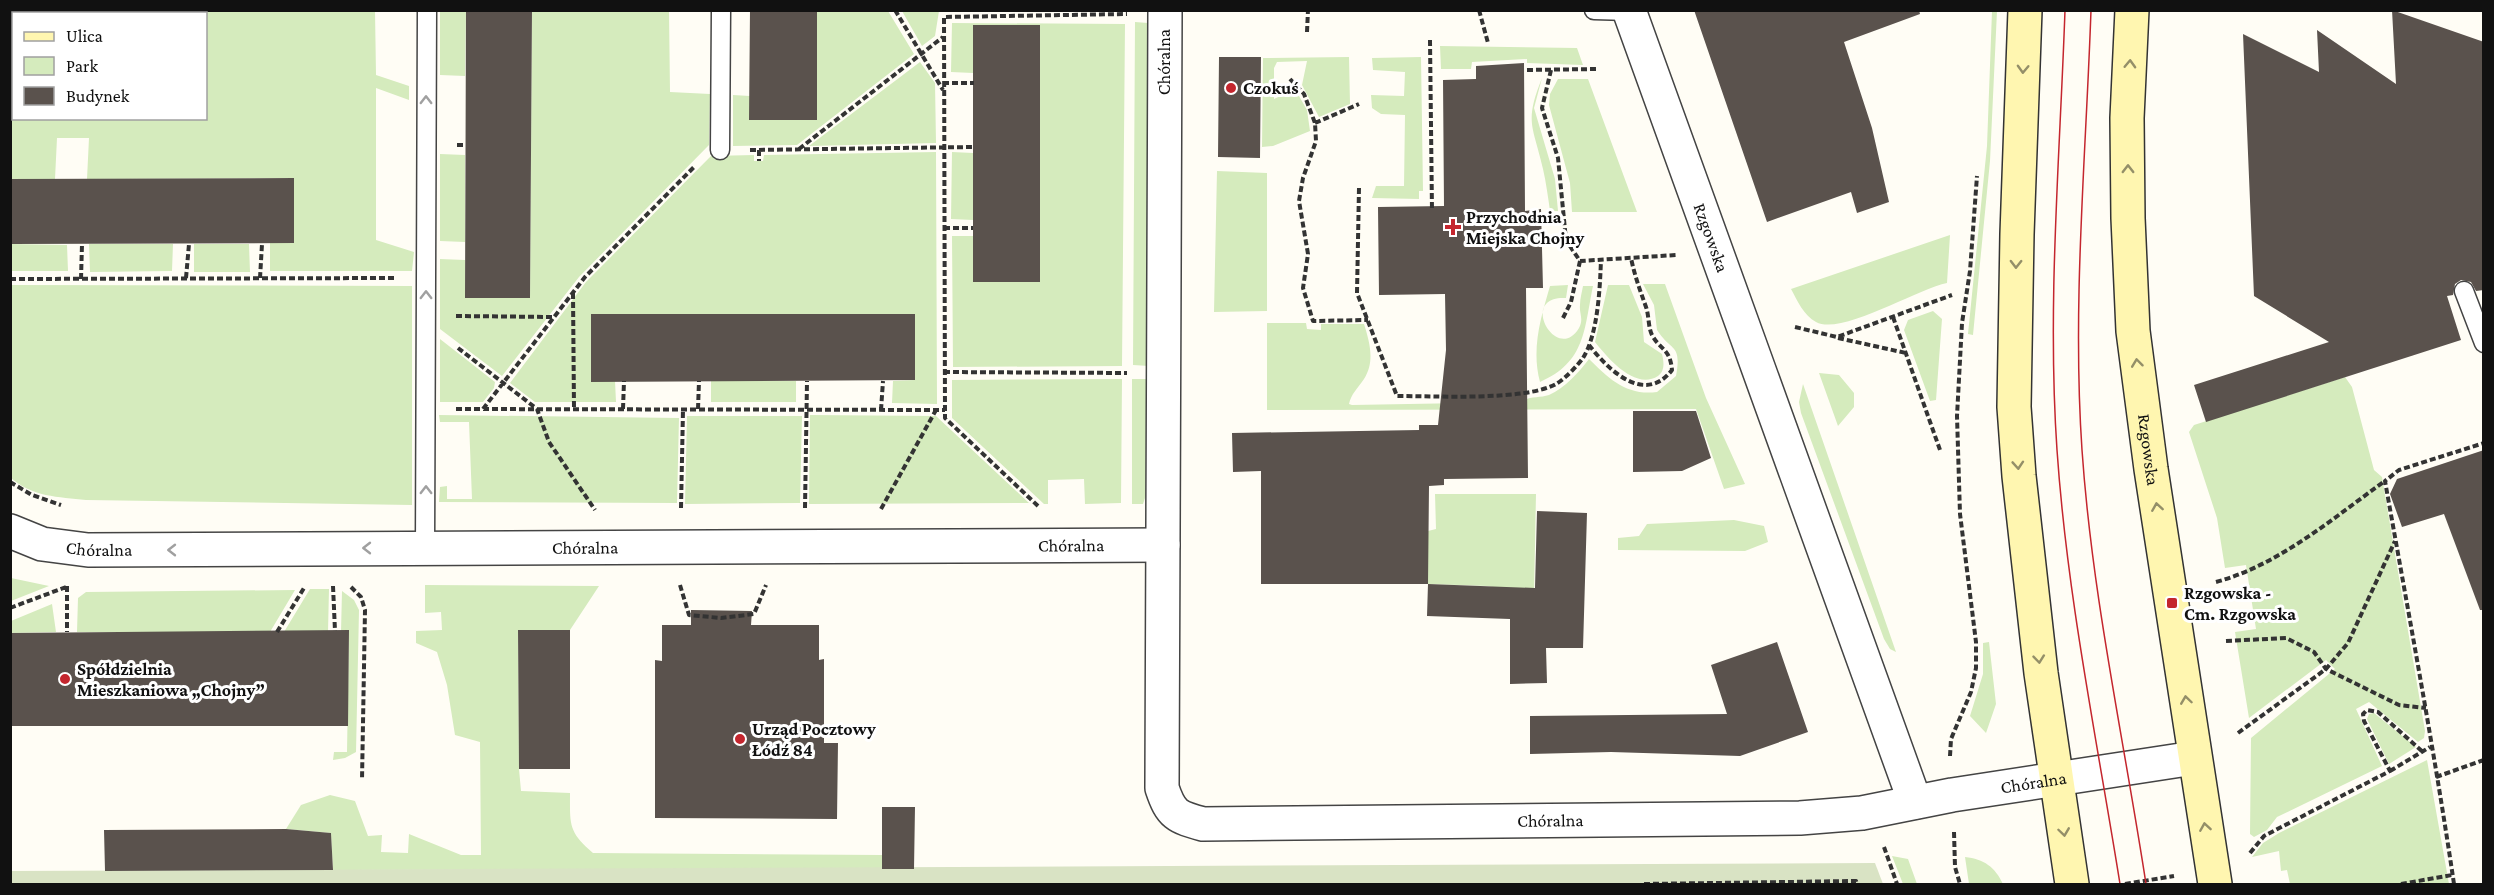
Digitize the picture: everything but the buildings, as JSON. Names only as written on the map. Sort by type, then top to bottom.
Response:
[{"type":"main road","points":[[2025,10],[2017,222],[2014,407],[2019,476],[2038,650],[2072,885]]},
{"type":"main road","name":"Rzgowska","points":[[2132,10],[2127,118],[2128,218],[2133,331],[2194,758],[2215,885]]},
{"type":"street","name":"Rzgowska","points":[[1629,11],[1915,802]]},
{"type":"street","name":"Chóralna","points":[[1164,13],[1162,788],[1167,804],[1177,817],[1203,824],[1800,818],[1862,813],[1915,802],[2194,758]]},
{"type":"street","name":"Chóralna","points":[[10,531],[42,544],[88,550],[1163,545]]},
{"type":"lane","points":[[425,549],[427,10]]},
{"type":"lane","points":[[720,150],[721,10]]},
{"type":"lane","points":[[1593,10],[1629,11]]},
{"type":"lane","points":[[2464,291],[2484,343]]},
{"type":"path","points":[[895,10],[944,90]]},
{"type":"path","points":[[1307,33],[1308,10]]},
{"type":"path","points":[[1479,10],[1488,43]]},
{"type":"path","points":[[1045,513],[945,418],[944,17],[1164,13]]},
{"type":"path","points":[[799,150],[943,37]]},
{"type":"path","points":[[1430,40],[1432,211]]},
{"type":"path","points":[[1527,70],[1598,69]]},
{"type":"path","points":[[1551,70],[1542,108],[1558,158],[1566,240],[1580,261],[1571,302],[1563,318]]},
{"type":"path","points":[[1290,79],[1304,94],[1315,123],[1316,141],[1302,178],[1299,201],[1308,254],[1303,288],[1304,299],[1313,321],[1368,320]]},
{"type":"path","points":[[943,83],[974,83]]},
{"type":"path","points":[[1315,123],[1359,104]]},
{"type":"path","points":[[483,409],[585,277],[711,150],[973,147]]},
{"type":"path","points":[[759,150],[759,161]]},
{"type":"path","points":[[1950,755],[1951,739],[1971,692],[1976,668],[1976,642],[1960,514],[1957,427],[1962,323],[1970,271],[1978,171]]},
{"type":"path","points":[[1359,188],[1357,293],[1397,396],[1526,394],[1558,383],[1582,359],[1589,344],[1599,296],[1601,260]]},
{"type":"path","points":[[944,228],[974,228]]},
{"type":"path","points":[[1528,242],[1566,240]]},
{"type":"path","points":[[81,279],[82,244]]},
{"type":"path","points":[[186,278],[189,244]]},
{"type":"path","points":[[260,278],[262,244]]},
{"type":"path","points":[[1580,261],[1715,252]]},
{"type":"path","points":[[1589,344],[1602,362],[1634,382],[1650,387],[1663,382],[1672,370],[1671,360],[1664,346],[1652,335],[1646,305],[1636,286],[1631,258]]},
{"type":"path","points":[[10,279],[426,278]]},
{"type":"path","points":[[573,293],[574,409]]},
{"type":"path","points":[[1837,338],[1952,295]]},
{"type":"path","points":[[1893,316],[1940,450]]},
{"type":"path","points":[[426,320],[554,317]]},
{"type":"path","points":[[426,320],[537,410],[549,442],[595,510]]},
{"type":"path","points":[[1795,327],[1906,353]]},
{"type":"path","points":[[944,372],[1163,373]]},
{"type":"path","points":[[623,409],[624,381]]},
{"type":"path","points":[[698,410],[699,381]]},
{"type":"path","points":[[805,512],[807,381]]},
{"type":"path","points":[[881,410],[883,381]]},
{"type":"path","points":[[426,410],[945,410]]},
{"type":"path","points":[[681,511],[683,410]]},
{"type":"path","points":[[880,512],[936,410]]},
{"type":"path","points":[[2216,582],[2233,578],[2268,561],[2304,539],[2399,470],[2484,443]]},
{"type":"path","points":[[2385,481],[2426,708],[2430,747],[2454,885]]},
{"type":"path","points":[[2238,732],[2326,669],[2348,643],[2396,540]]},
{"type":"path","points":[[678,579],[689,615],[721,618],[754,614],[769,579]]},
{"type":"path","points":[[277,632],[306,585]]},
{"type":"path","points":[[333,585],[335,631]]},
{"type":"path","points":[[348,585],[361,597],[365,610],[362,780]]},
{"type":"path","points":[[67,586],[67,632]]},
{"type":"path","points":[[721,618],[721,625]]},
{"type":"path","points":[[2226,641],[2286,638],[2314,652],[2326,669],[2399,705],[2426,708]]},
{"type":"path","points":[[2390,771],[2364,721],[2363,714],[2367,710],[2378,712],[2423,752]]},
{"type":"path","points":[[2248,855],[2264,836],[2390,771],[2430,747]]},
{"type":"path","points":[[2436,777],[2484,760]]},
{"type":"path","points":[[1954,839],[1955,867],[1960,885]]},
{"type":"path","points":[[1884,847],[1897,885]]},
{"type":"path","points":[[2401,885],[2452,875]]},
{"type":"path","points":[[1644,885],[1856,882],[1857,885]]},
{"type":"green space","points":[[375,11],[376,75],[409,86],[409,100],[376,88],[376,240],[414,252],[412,271],[270,271],[270,243],[294,243],[293,178],[87,179],[89,138],[57,138],[55,179],[11,179],[11,42],[12,120],[207,120],[207,12],[38,12]]},
{"type":"green space","points":[[440,11],[466,11],[465,76],[440,75]]},
{"type":"green space","points":[[532,11],[669,11],[670,92],[710,94],[709,145],[579,277],[502,376],[440,329],[440,259],[465,260],[465,298],[530,298]]},
{"type":"green space","points":[[817,11],[888,11],[914,54],[797,145],[733,146],[733,95],[750,96],[817,120]]},
{"type":"green space","points":[[902,11],[939,11],[935,36],[922,46]]},
{"type":"green space","points":[[1992,11],[1997,11],[1990,161],[1973,335],[1968,334],[1987,146]]},
{"type":"green space","points":[[1135,22],[1148,23],[1149,366],[1133,365]]},
{"type":"green space","points":[[952,23],[1125,24],[1122,366],[953,367],[952,236],[973,236],[1040,281],[1040,25],[974,25],[973,73],[951,72]]},
{"type":"green space","points":[[1440,46],[1577,48],[1583,65],[1527,63],[1527,59],[1472,62],[1471,69],[1441,69]]},
{"type":"green space","points":[[1349,57],[1350,104],[1319,117],[1302,85],[1307,61],[1277,62],[1274,68],[1274,99],[1295,89],[1307,110],[1310,131],[1273,146],[1262,147],[1263,58]]},
{"type":"green space","points":[[1421,57],[1423,191],[1419,191],[1419,199],[1372,198],[1376,186],[1404,186],[1405,115],[1381,114],[1372,108],[1371,95],[1404,96],[1405,72],[1373,70],[1372,58]]},
{"type":"green space","points":[[920,62],[935,83],[936,143],[809,146]]},
{"type":"green space","points":[[1542,78],[1534,108],[1555,179],[1558,211],[1550,211],[1532,124],[1533,105]]},
{"type":"green space","points":[[1558,79],[1588,79],[1637,212],[1572,212],[1570,183],[1549,105],[1550,94]]},
{"type":"green space","points":[[936,152],[937,404],[892,403],[893,381],[915,380],[915,314],[592,314],[615,381],[616,402],[535,402],[510,383],[586,282],[711,156],[754,155],[754,161],[763,161],[764,155]]},
{"type":"green space","points":[[952,152],[973,153],[973,220],[951,219]]},
{"type":"green space","points":[[440,154],[465,155],[465,242],[440,241]]},
{"type":"green space","points":[[1217,171],[1267,173],[1267,311],[1214,312]]},
{"type":"green space","points":[[1950,235],[1947,283],[1861,317],[1828,325],[1816,322],[1804,312],[1791,289]]},
{"type":"green space","points":[[12,244],[67,245],[68,271],[11,271]]},
{"type":"green space","points":[[89,244],[173,244],[172,271],[90,272]]},
{"type":"green space","points":[[194,244],[249,244],[250,272],[194,272]]},
{"type":"green space","points":[[1643,284],[1665,284],[1706,398],[1745,484],[1724,489],[1696,409],[1267,410],[1267,323],[1306,323],[1307,329],[1321,330],[1321,324],[1364,324],[1370,345],[1369,366],[1364,379],[1351,397],[1349,404],[1352,405],[1521,402],[1555,392],[1571,379],[1589,359],[1619,385],[1646,393],[1657,392],[1676,376],[1678,358],[1674,349],[1657,330],[1654,305]]},
{"type":"green space","points":[[10,285],[412,286],[412,505],[86,500],[56,497],[27,489],[10,477]]},
{"type":"green space","points":[[1568,285],[1566,298],[1552,300],[1544,307],[1543,316],[1546,326],[1552,334],[1561,338],[1570,337],[1580,325],[1583,286],[1593,286],[1584,330],[1575,354],[1566,365],[1540,382],[1536,357],[1543,309],[1550,286]]},
{"type":"green space","points":[[1608,285],[1629,285],[1642,317],[1644,342],[1662,354],[1663,369],[1658,376],[1640,379],[1631,376],[1614,363],[1595,342]]},
{"type":"green space","points":[[1933,311],[1942,319],[1936,400],[1930,401],[1904,330],[1908,320]]},
{"type":"green space","points":[[440,339],[495,382],[494,388],[483,402],[440,402]]},
{"type":"green space","points":[[1819,373],[1839,375],[1854,393],[1854,407],[1838,426]]},
{"type":"green space","points":[[2345,377],[2352,387],[2374,470],[2382,477],[2425,731],[2424,738],[2418,742],[2369,702],[2356,709],[2382,766],[2277,817],[2267,830],[2254,837],[2250,834],[2251,738],[2335,669],[2326,660],[2249,718],[2235,632],[2256,629],[2246,565],[2225,568],[2217,518],[2189,432],[2194,425]]},
{"type":"green space","points":[[1122,379],[1121,503],[1085,504],[1084,479],[1048,480],[1048,504],[1044,504],[952,418],[952,380]]},
{"type":"green space","points":[[1132,379],[1147,379],[1146,495],[1143,504],[1132,504]]},
{"type":"green space","points":[[711,381],[796,381],[796,402],[711,402]]},
{"type":"green space","points":[[1803,384],[1896,652],[1890,649],[1884,639],[1801,413],[1799,402]]},
{"type":"green space","points":[[439,415],[679,418],[677,503],[439,502],[440,487],[447,486],[447,499],[472,499],[469,422],[440,422]]},
{"type":"green space","points":[[810,415],[936,416],[1029,503],[809,504]]},
{"type":"green space","points":[[687,416],[802,416],[800,503],[685,504]]},
{"type":"green space","points":[[1435,494],[1536,494],[1534,596],[1488,586],[1428,584],[1428,531],[1436,529]]},
{"type":"green space","points":[[1734,520],[1764,526],[1768,542],[1745,551],[1618,550],[1618,538],[1639,536],[1647,524]]},
{"type":"green space","points":[[11,578],[49,586],[11,601]]},
{"type":"green space","points":[[425,585],[599,586],[570,630],[518,630],[521,791],[570,793],[572,827],[579,839],[593,853],[882,855],[882,869],[333,870],[331,833],[286,829],[301,805],[330,795],[355,801],[368,836],[382,835],[381,852],[408,853],[409,834],[461,855],[481,855],[480,742],[455,735],[447,685],[437,652],[416,643],[416,631],[442,630],[441,612],[425,613]]},
{"type":"green space","points":[[310,589],[329,589],[328,632],[284,632]]},
{"type":"green space","points":[[295,590],[270,632],[77,632],[78,598],[86,592]]},
{"type":"green space","points":[[342,591],[354,600],[359,610],[356,752],[345,758],[333,760],[334,752],[347,752],[349,632],[341,632]]},
{"type":"green space","points":[[52,604],[56,632],[11,633],[11,621]]},
{"type":"green space","points":[[1989,642],[1996,704],[1986,733],[1970,716],[1983,674],[1983,643]]},
{"type":"green space","points":[[2374,713],[2416,747],[2389,764],[2367,719],[2369,714]]},
{"type":"green space","points":[[2427,760],[2449,884],[2290,884],[2287,870],[2281,871],[2279,851],[2252,857],[2263,843],[2279,833]]},
{"type":"green space","points":[[1892,856],[1908,859],[1917,884],[1903,884]]},
{"type":"green space","points":[[1965,857],[1988,865],[2003,884],[1969,884]]},
{"type":"green space","points":[[1875,863],[1883,884],[11,884],[10,871]]},
{"type":"tram line","points":[[2065,10],[2055,230],[2053,340],[2057,450],[2075,614],[2120,884]]},
{"type":"tram line","points":[[2091,10],[2079,285],[2078,340],[2082,450],[2101,614],[2146,884]]},
{"type":"place","name":"Czokuś","points":[[1231,88]]},
{"type":"place","name":"Przychodnia Miejska Chojny","points":[[1453,227]]},
{"type":"place","name":"Rzgowska - Cm. Rzgowska","points":[[2172,603]]},
{"type":"place","name":"Spółdzielnia Mieszkaniowa „Chojny”","points":[[65,679]]},
{"type":"place","name":"Urząd Pocztowy Łódź 84","points":[[740,739]]}]
